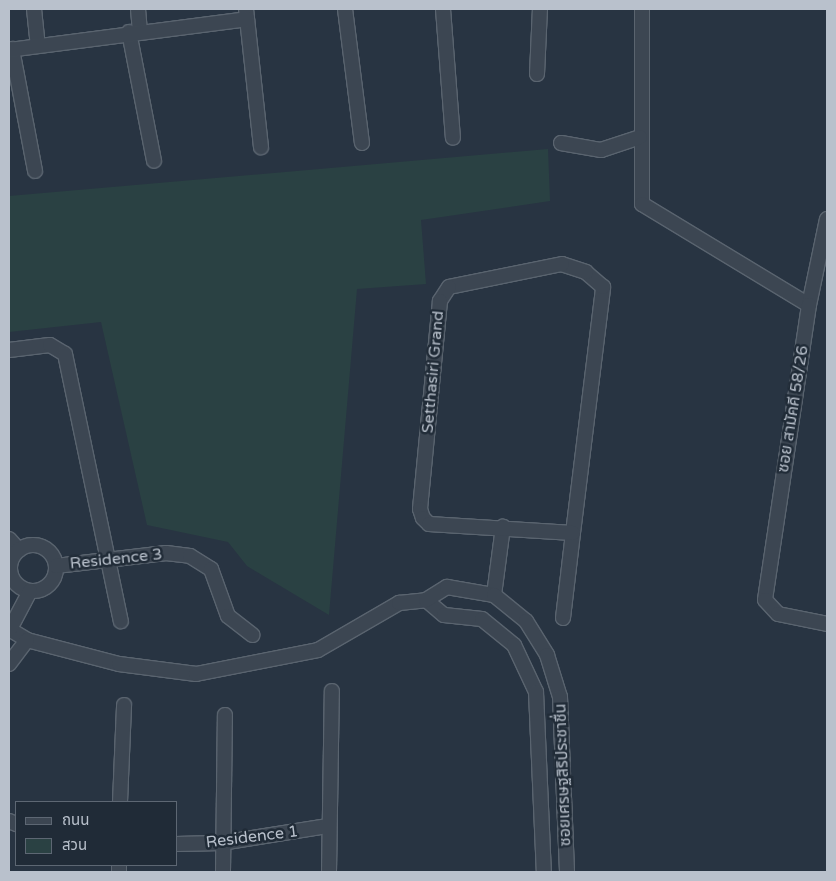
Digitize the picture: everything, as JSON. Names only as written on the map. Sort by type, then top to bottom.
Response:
[{"type":"street","points":[[34,9],[38,45]]},
{"type":"street","points":[[138,9],[135,32],[154,161]]},
{"type":"street","points":[[345,9],[362,143]]},
{"type":"street","points":[[443,9],[453,138]]},
{"type":"street","points":[[537,74],[540,9]]},
{"type":"street","points":[[642,9],[640,137],[642,204],[809,305]]},
{"type":"street","points":[[34,171],[10,50],[246,14],[261,146]]},
{"type":"street","points":[[561,143],[576,149],[609,150],[640,137]]},
{"type":"street","name":"ซอย สามัคคี 58/26","points":[[827,219],[809,305],[764,600],[778,614],[827,624]]},
{"type":"street","name":"Setthasiri Grand","points":[[563,618],[603,287],[586,272],[562,264],[449,287],[440,300],[420,510],[429,524],[573,532]]},
{"type":"street","points":[[9,350],[50,345],[65,354],[121,621]]},
{"type":"street","points":[[9,539],[19,550],[10,566],[11,582],[30,591],[10,629],[27,640],[119,664],[196,674],[318,650],[399,603],[426,600],[447,587],[494,595],[502,527]]},
{"type":"street","name":"Residence 3","points":[[19,550],[39,546],[51,553],[56,566],[49,584],[30,591]]},
{"type":"street","name":"Residence 3","points":[[56,566],[166,553],[190,556],[211,568],[228,616],[252,635]]},
{"type":"street","name":"ซอยเศรษฐสิริประชาชื่น","points":[[494,595],[526,622],[547,655],[560,697],[567,872]]},
{"type":"street","name":"ซอยเศรษฐสิริประชาชื่น","points":[[426,600],[444,615],[482,619],[514,645],[536,692],[544,872]]},
{"type":"street","points":[[9,664],[27,640]]},
{"type":"street","points":[[329,872],[327,826],[332,691]]},
{"type":"street","points":[[120,801],[124,705]]},
{"type":"street","points":[[223,872],[221,843],[225,715]]},
{"type":"street","name":"Residence 1","points":[[178,844],[221,843],[327,826]]},
{"type":"green space","points":[[548,149],[550,201],[421,220],[426,284],[357,289],[329,615],[247,566],[228,542],[147,525],[101,322],[9,332],[9,196]]}]
